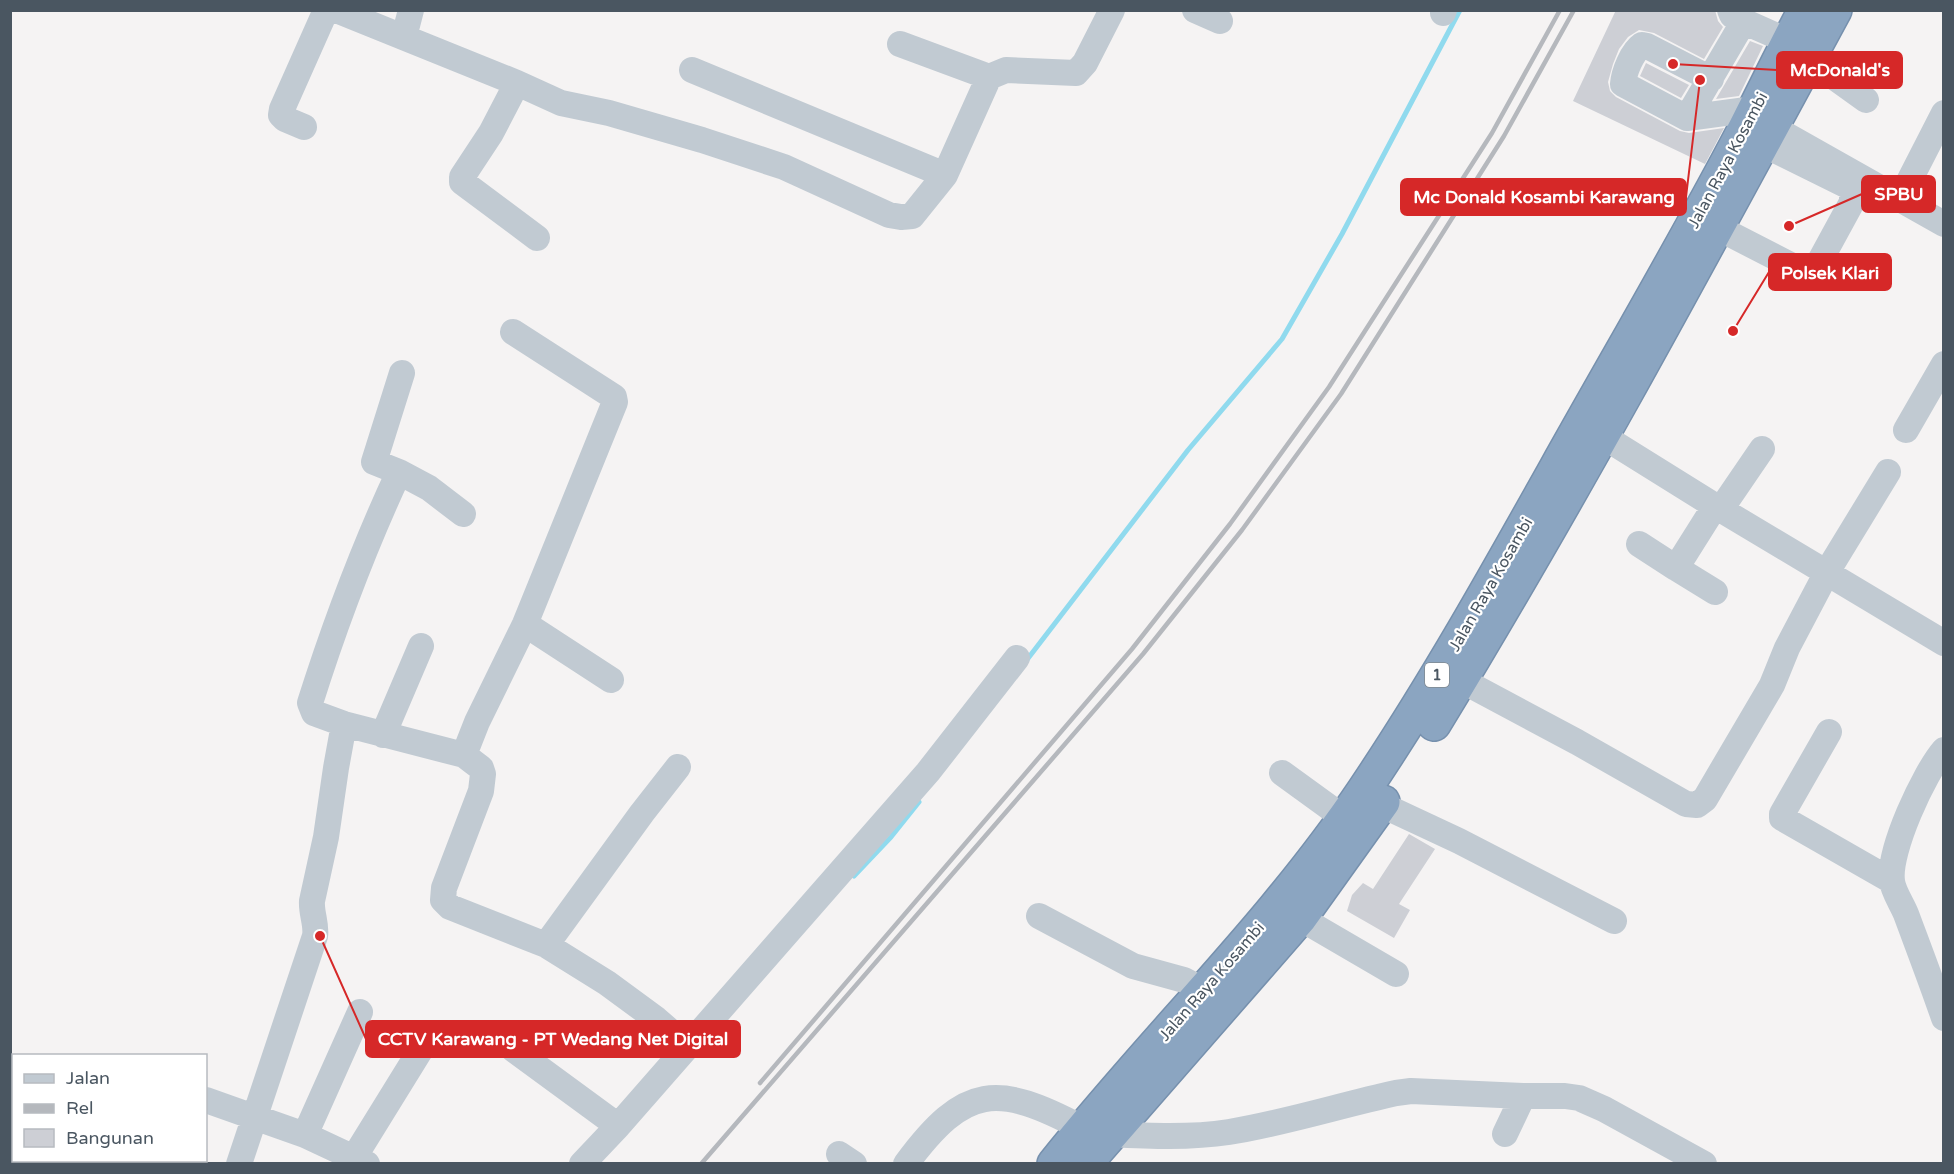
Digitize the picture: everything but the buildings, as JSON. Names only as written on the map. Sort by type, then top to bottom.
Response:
[{"type":"highway","name":"Jalan Raya Kosambi","points":[[1798,52],[1805,10]]},
{"type":"highway","name":"Jalan Raya Kosambi","points":[[1054,1164],[1096,1131],[1300,918],[1382,804],[1511,598],[1601,435],[1707,223],[1798,52],[1835,10]]},
{"type":"highway","name":"Jalan Raya Kosambi","points":[[1085,1164],[1096,1131],[1205,991],[1284,897],[1344,818],[1413,715],[1707,223]]},
{"type":"street","points":[[304,127],[281,115],[326,10]]},
{"type":"street","points":[[336,10],[561,103],[609,113],[784,167],[896,217],[912,216],[945,175],[989,76]]},
{"type":"street","points":[[404,37],[411,10]]},
{"type":"street","points":[[900,44],[989,76],[1006,70],[1076,73],[1085,63],[1112,10]]},
{"type":"street","points":[[1195,10],[1220,21]]},
{"type":"street","points":[[1739,17],[1798,52],[1866,100]]},
{"type":"street","points":[[1687,118],[1743,25],[1739,17]]},
{"type":"street","points":[[1711,79],[1642,45],[1637,48],[1623,77],[1623,84],[1687,118],[1758,128],[1900,199],[1944,224]]},
{"type":"street","points":[[692,69],[945,175]]},
{"type":"street","points":[[517,83],[491,133],[462,177],[462,182],[537,238]]},
{"type":"street","points":[[1900,199],[1944,113]]},
{"type":"street","points":[[1707,223],[1804,272],[1810,272],[1815,270],[1852,202],[1850,187],[1758,128]]},
{"type":"street","points":[[464,756],[477,722],[525,624],[615,402],[614,398],[513,332]]},
{"type":"street","points":[[1906,430],[1944,364]]},
{"type":"street","points":[[402,373],[374,459],[377,465],[399,472],[429,488],[463,514]]},
{"type":"street","points":[[1601,435],[1944,643]]},
{"type":"street","points":[[1676,568],[1762,448]]},
{"type":"street","points":[[399,472],[375,524],[334,628],[310,703],[314,713],[344,724],[464,756],[481,768],[483,782],[481,791],[444,888],[443,900],[450,907],[546,945],[607,983],[656,1019],[687,1046]]},
{"type":"street","points":[[1461,680],[1686,804],[1696,805],[1705,799],[1772,685],[1787,648],[1827,572],[1888,472]]},
{"type":"street","points":[[1639,544],[1715,592]]},
{"type":"street","points":[[525,624],[611,680]]},
{"type":"street","points":[[383,735],[421,646]]},
{"type":"street","points":[[582,1164],[618,1126],[928,772],[1017,658]]},
{"type":"street","points":[[239,1164],[316,930],[311,912],[312,902],[326,837],[344,724]]},
{"type":"street","points":[[1829,732],[1782,814],[1782,818],[1892,881]]},
{"type":"street","points":[[1944,750],[1928,772],[1897,842],[1892,881],[1944,1018]]},
{"type":"street","points":[[546,945],[678,767]]},
{"type":"street","points":[[1282,773],[1344,818]]},
{"type":"street","points":[[1382,804],[1614,921]]},
{"type":"street","points":[[1039,916],[1133,966],[1184,980],[1205,991]]},
{"type":"street","points":[[1300,918],[1396,974]]},
{"type":"street","points":[[305,1135],[360,1012]]},
{"type":"street","points":[[207,1100],[305,1135],[361,1160],[423,1046]]},
{"type":"street","points":[[513,1049],[618,1126]]},
{"type":"street","points":[[906,1164],[944,1119],[958,1108],[996,1097],[1016,1099],[1096,1131],[1147,1136],[1186,1136],[1230,1132],[1411,1091],[1565,1096],[1591,1102],[1704,1164]]},
{"type":"street","points":[[1505,1134],[1523,1096]]},
{"type":"waterway","points":[[1026,661],[1188,450],[1282,339],[1342,234],[1460,10]]},
{"type":"waterway","points":[[854,876],[891,837],[919,802]]},
{"type":"railway","points":[[760,1083],[1132,649],[1230,524],[1329,387],[1492,133],[1560,10]]},
{"type":"railway","points":[[701,1164],[1143,654],[1242,530],[1341,394],[1504,136],[1574,10]]},
{"type":"place","name":"McDonald's","points":[[1673,64]]},
{"type":"place","name":"Mc Donald Kosambi Karawang","points":[[1700,80]]},
{"type":"place","name":"SPBU","points":[[1789,226]]},
{"type":"place","name":"Polsek Klari","points":[[1733,331]]},
{"type":"place","name":"CCTV Karawang - PT Wedang Net Digital","points":[[320,936]]}]
